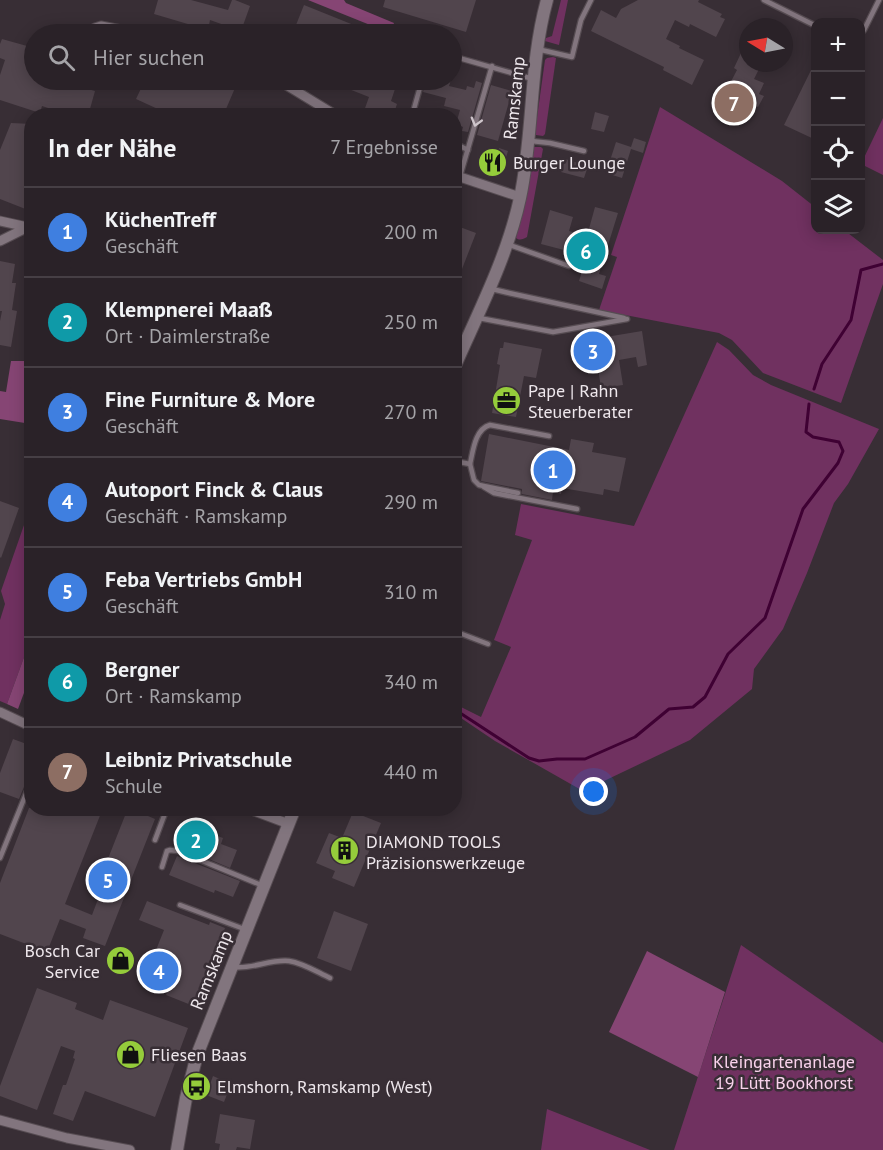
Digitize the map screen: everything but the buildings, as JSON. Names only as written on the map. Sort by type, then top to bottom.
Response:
[{"type":"street","name":"Ramskamp","points":[[462,351],[507,244],[520,197],[537,49],[547,0]]},
{"type":"street","points":[[294,90],[324,108]]},
{"type":"street","points":[[462,178],[520,197]]},
{"type":"street","points":[[0,221],[24,227]]},
{"type":"street","points":[[0,241],[24,231]]},
{"type":"street","points":[[0,712],[24,722]]},
{"type":"street","points":[[268,816],[289,824]]},
{"type":"street","name":"Ramskamp","points":[[177,1150],[186,1098],[197,1055],[292,816]]},
{"type":"street","points":[[0,1120],[66,1138],[130,1150]]},
{"type":"lane","points":[[537,49],[572,57],[581,20],[591,0]]},
{"type":"lane","points":[[764,0],[811,24]]},
{"type":"lane","points":[[865,28],[879,0]]},
{"type":"lane","points":[[462,58],[534,79]]},
{"type":"lane","points":[[462,164],[492,66]]},
{"type":"lane","points":[[414,108],[420,90]]},
{"type":"lane","points":[[528,141],[550,143],[584,151]]},
{"type":"lane","points":[[462,147],[468,150]]},
{"type":"lane","points":[[507,244],[569,266]]},
{"type":"lane","points":[[477,318],[553,332],[627,319],[490,288]]},
{"type":"lane","points":[[518,493],[475,483],[470,464],[480,431],[490,425],[549,436]]},
{"type":"lane","points":[[462,462],[470,464]]},
{"type":"lane","points":[[484,486],[494,493],[577,509]]},
{"type":"lane","points":[[462,634],[488,644]]},
{"type":"lane","points":[[0,858],[24,800]]},
{"type":"lane","points":[[155,840],[165,816]]},
{"type":"lane","points":[[162,867],[167,851],[178,851],[264,886]]},
{"type":"lane","points":[[180,905],[247,930]]},
{"type":"lane","points":[[232,967],[240,968],[289,961],[330,978]]},
{"type":"green space","points":[[561,0],[568,0],[559,45],[545,41],[546,38],[552,36]]},
{"type":"green space","points":[[556,58],[545,134],[536,135],[545,60]]},
{"type":"green space","points":[[660,107],[782,181],[811,204],[811,234],[849,234],[883,260],[883,284],[841,403],[763,373],[732,340],[719,333],[599,310],[617,257],[611,255]]},
{"type":"green space","points":[[883,118],[883,175],[865,166],[865,156]]},
{"type":"green space","points":[[534,147],[543,149],[527,237],[519,239],[516,238],[526,197]]},
{"type":"green space","points":[[717,342],[729,350],[753,375],[771,385],[879,429],[848,484],[834,503],[783,629],[754,669],[752,689],[690,740],[583,791],[495,741],[462,719],[462,708],[481,717],[511,647],[494,640],[532,540],[515,535],[521,504],[634,526]]},
{"type":"green space","points":[[24,525],[24,657],[7,704],[0,701],[0,620],[5,604],[1,591]]},
{"type":"green space","name":"Kleingartenanlage 19 Lütt Bookhorst","points":[[741,945],[883,1043],[883,1150],[674,1150]]},
{"type":"green space","points":[[547,1109],[650,1150],[541,1150]]},
{"type":"shaded area","points":[[308,0],[344,0],[346,3],[394,23],[368,24]]},
{"type":"shaded area","points":[[11,361],[24,361],[24,423],[0,419],[0,391],[6,392]]},
{"type":"shaded area","points":[[24,657],[24,693],[18,709],[7,704]]},
{"type":"shaded area","points":[[647,951],[725,992],[698,1077],[609,1032]]},
{"type":"waterway","points":[[814,389],[822,364],[851,320],[861,270],[883,264]]},
{"type":"waterway","points":[[462,714],[529,758],[539,761],[585,759],[635,737],[669,709],[693,707],[705,697],[728,654],[765,618],[803,509],[838,463],[843,451],[839,442],[813,437],[806,432],[809,404]]},
{"type":"place","name":"Leibniz Privatschule","points":[[734,103]]},
{"type":"place","name":"Burger Lounge","points":[[492,162]]},
{"type":"place","name":"Bergner","points":[[586,251]]},
{"type":"place","name":"Fine Furniture & More","points":[[593,351]]},
{"type":"place","name":"Pape | Rahn Steuerberater","points":[[507,400]]},
{"type":"place","name":"KüchenTreff","points":[[553,470]]},
{"type":"place","name":"Klempnerei Maaß","points":[[196,840]]},
{"type":"place","name":"DIAMOND TOOLS Präzisionswerkzeuge","points":[[345,851]]},
{"type":"place","name":"Feba Vertriebs GmbH","points":[[108,880]]},
{"type":"place","name":"Bosch Car Service","points":[[121,960]]},
{"type":"place","name":"Autoport Finck & Claus","points":[[159,971]]},
{"type":"place","name":"Fliesen Baas","points":[[130,1054]]},
{"type":"place","name":"Elmshorn, Ramskamp (West)","points":[[196,1086]]}]
